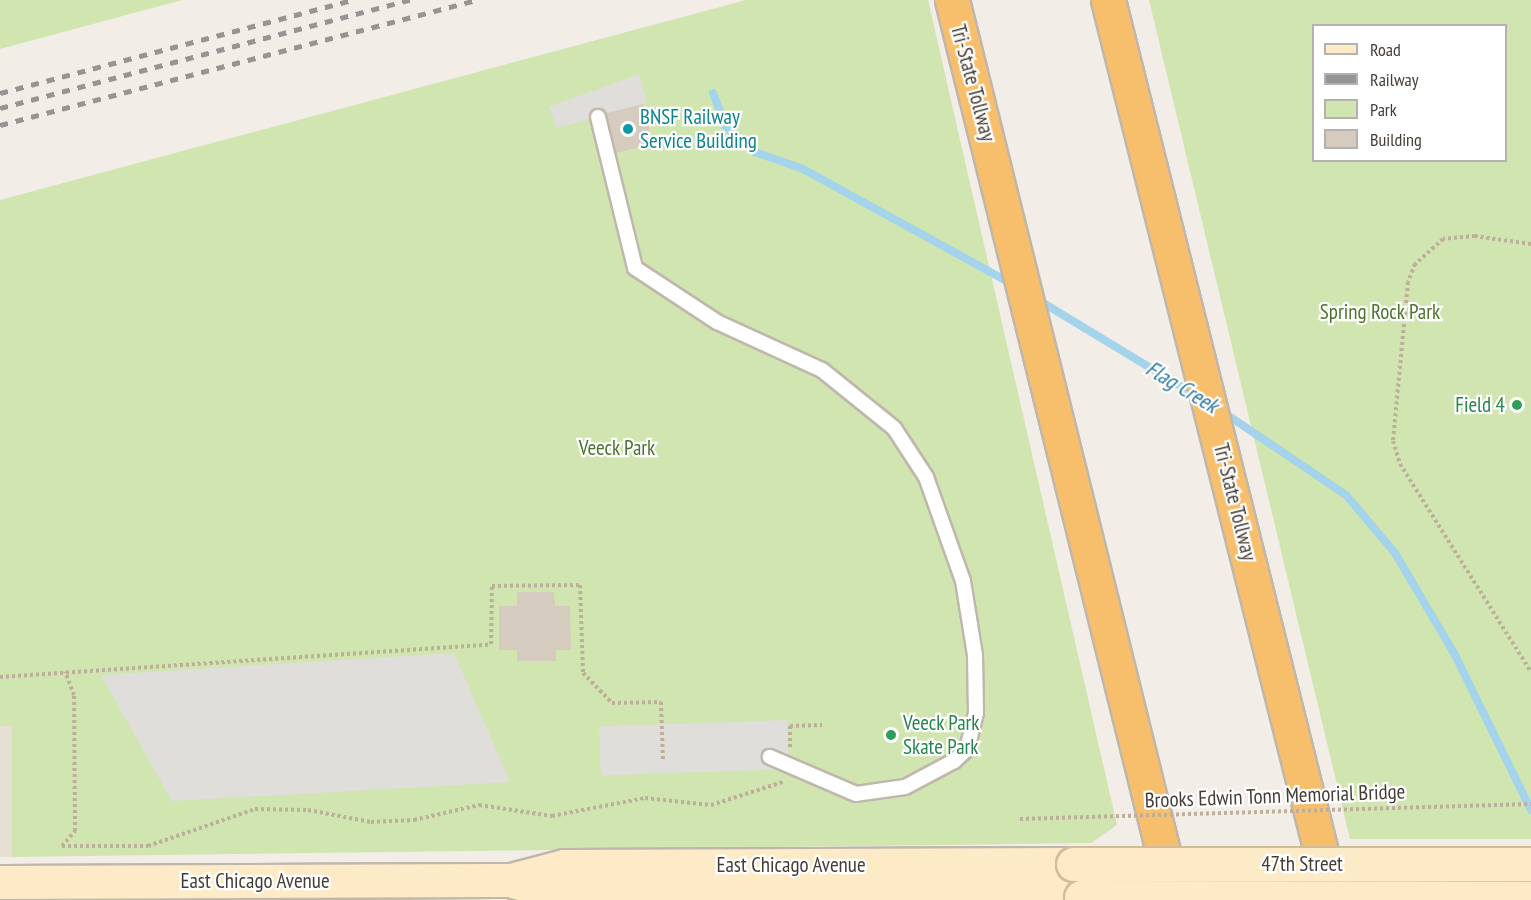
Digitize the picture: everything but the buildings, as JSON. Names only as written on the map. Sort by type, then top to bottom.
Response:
[{"type":"highway","name":"Tri-State Tollway","points":[[952,0],[1002,192],[1048,388],[1175,900]]},
{"type":"highway","name":"Tri-State Tollway","points":[[1108,0],[1229,475],[1332,900]]},
{"type":"main road","name":"47th Street","points":[[1073,864],[1531,864]]},
{"type":"main road","name":"East Chicago Avenue","points":[[0,882],[511,880],[564,866],[1073,864]]},
{"type":"main road","name":"East Chicago Avenue","points":[[511,880],[565,896],[1081,897]]},
{"type":"main road","name":"47th Street","points":[[1081,897],[1531,898]]},
{"type":"lane","points":[[598,117],[635,268],[717,322],[803,360],[847,387],[894,428],[913,454],[951,541],[975,655],[976,713],[967,749],[917,782],[872,793],[844,792],[770,757]]},
{"type":"path","points":[[1531,244],[1475,236],[1443,239],[1415,264],[1408,282],[1393,441],[1400,464],[1531,672]]},
{"type":"path","points":[[0,677],[491,644],[492,586],[580,585],[583,673],[612,703],[661,702],[663,761]]},
{"type":"path","points":[[65,672],[74,695],[75,831],[62,846],[148,846],[244,810],[267,808],[371,822],[414,820],[479,805],[552,816],[645,798],[711,805],[778,784],[791,768],[790,726],[822,725]]},
{"type":"path","name":"Brooks Edwin Tonn Memorial Bridge","points":[[1020,819],[1531,804]]},
{"type":"shaded area","points":[[639,74],[647,103],[557,128],[549,107]]},
{"type":"shaded area","points":[[454,653],[510,782],[172,801],[101,675]]},
{"type":"shaded area","points":[[787,720],[789,769],[601,776],[599,727]]},
{"type":"shaded area","points":[[0,726],[12,726],[12,857],[0,857]]},
{"type":"green space","points":[[0,0],[182,0],[0,49]]},
{"type":"green space","name":"Veeck Park","points":[[746,0],[928,0],[1117,825],[1091,843],[12,857],[12,726],[0,726],[0,200]]},
{"type":"green space","name":"Spring Rock Park","points":[[1149,0],[1531,0],[1531,839],[1350,839]]},
{"type":"waterway","name":"Flag Creek","points":[[713,93],[726,127],[755,152],[803,169],[1012,284]]},
{"type":"waterway","name":"Flag Creek","points":[[1035,298],[1197,396]]},
{"type":"waterway","name":"Flag Creek","points":[[1220,410],[1346,495],[1395,553],[1455,655],[1531,810]]},
{"type":"railway","points":[[0,93],[353,0]]},
{"type":"railway","points":[[0,108],[410,0]]},
{"type":"railway","points":[[0,125],[475,0]]},
{"type":"place","name":"BNSF Railway Service Building","points":[[628,129]]},
{"type":"place","name":"Field 4","points":[[1517,405]]},
{"type":"place","name":"Veeck Park Skate Park","points":[[891,735]]}]
